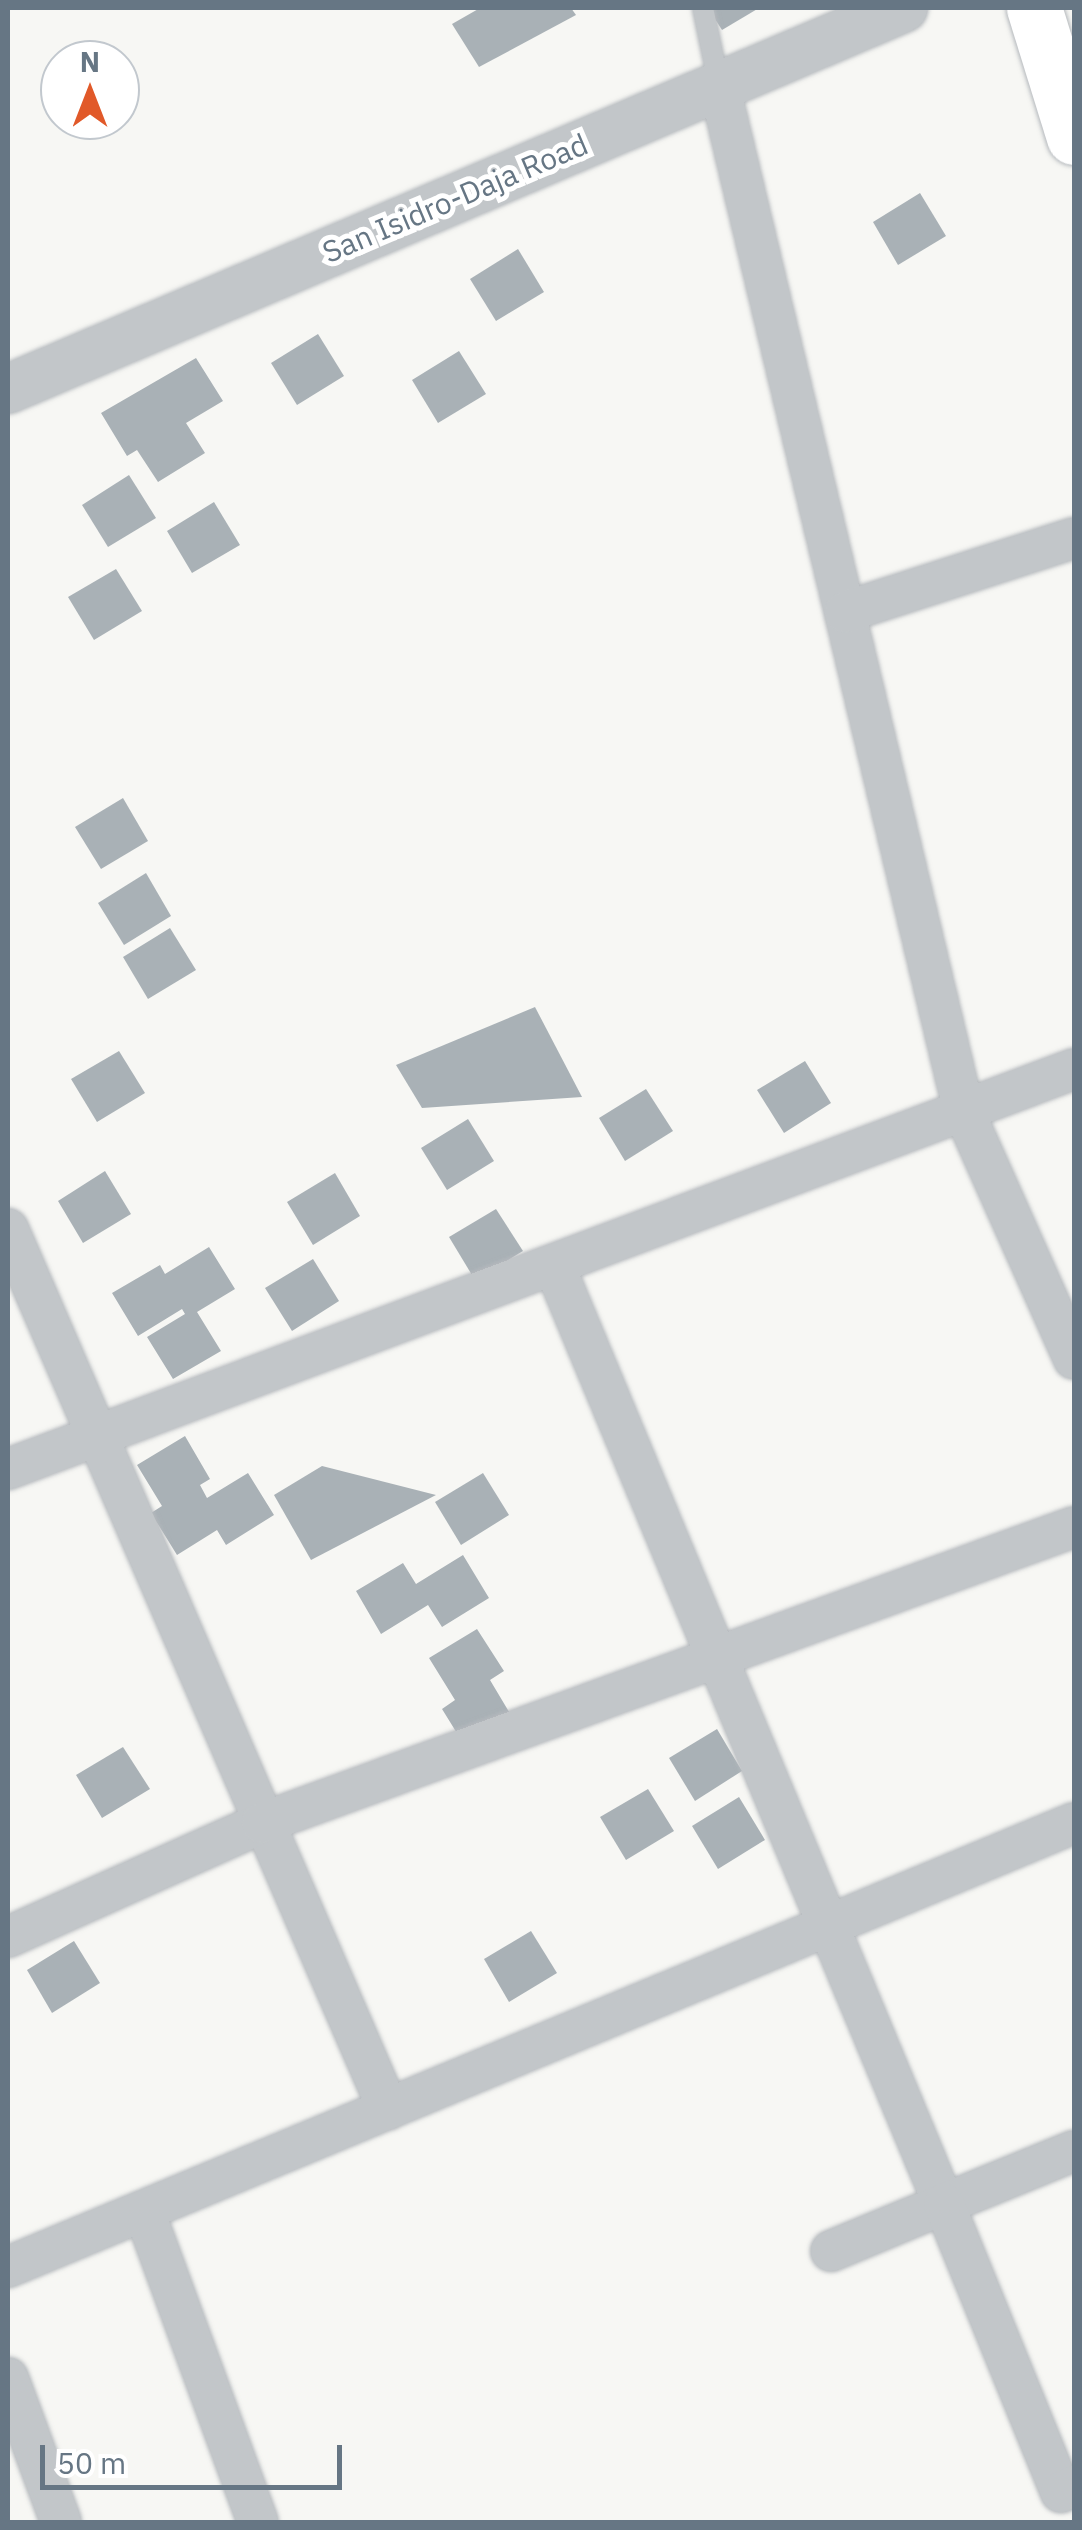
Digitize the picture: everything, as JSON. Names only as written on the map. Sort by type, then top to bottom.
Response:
[{"type":"main road","points":[[1034,8],[1074,137]]},
{"type":"street","name":"San Isidro-Daja Road","points":[[8,389],[903,8]]},
{"type":"street","points":[[719,85],[964,1112],[1074,1359]]},
{"type":"street","points":[[845,612],[1074,538]]},
{"type":"street","points":[[8,1468],[1074,1069]]},
{"type":"street","points":[[8,1229],[388,2109]]},
{"type":"street","points":[[554,1265],[720,1655],[826,1926],[1061,2492],[1074,2486]]},
{"type":"street","points":[[8,1938],[262,1823],[1074,1527]]},
{"type":"street","points":[[8,2267],[1074,1823]]},
{"type":"street","points":[[831,2251],[1074,2151]]},
{"type":"street","points":[[144,2210],[258,2522]]},
{"type":"street","points":[[8,2378],[60,2522]]},
{"type":"lane","points":[[703,8],[719,85]]},
{"type":"building","points":[[480,8],[571,8],[576,15],[479,67],[452,24]]},
{"type":"building","points":[[708,8],[759,8],[722,30]]},
{"type":"building","points":[[920,193],[946,236],[898,265],[873,222]]},
{"type":"building","points":[[518,249],[544,292],[496,321],[470,279]]},
{"type":"building","points":[[318,334],[344,376],[297,405],[271,363]]},
{"type":"building","points":[[459,351],[486,394],[438,423],[412,380]]},
{"type":"building","points":[[196,358],[223,401],[186,423],[205,453],[158,482],[137,450],[127,456],[101,413]]},
{"type":"building","points":[[129,475],[156,518],[108,547],[82,505]]},
{"type":"building","points":[[214,502],[240,545],[192,573],[167,531]]},
{"type":"building","points":[[116,569],[142,611],[94,640],[68,597]]},
{"type":"building","points":[[123,798],[148,841],[101,869],[75,827]]},
{"type":"building","points":[[146,873],[171,916],[124,945],[98,903]]},
{"type":"building","points":[[170,928],[196,970],[148,999],[123,957]]},
{"type":"building","points":[[535,1007],[582,1097],[422,1108],[396,1065]]},
{"type":"building","points":[[119,1051],[145,1093],[97,1122],[71,1079]]},
{"type":"building","points":[[805,1061],[831,1103],[784,1133],[757,1090]]},
{"type":"building","points":[[646,1089],[673,1131],[625,1161],[599,1118]]},
{"type":"building","points":[[468,1119],[494,1161],[447,1190],[421,1148]]},
{"type":"building","points":[[105,1171],[131,1214],[83,1243],[58,1201]]},
{"type":"building","points":[[335,1173],[360,1216],[313,1245],[287,1202]]},
{"type":"building","points":[[496,1209],[523,1251],[475,1280],[449,1237]]},
{"type":"building","points":[[209,1247],[235,1289],[197,1312],[221,1351],[173,1379],[147,1337],[185,1314],[182,1309],[138,1336],[112,1293],[160,1265],[165,1274]]},
{"type":"building","points":[[313,1259],[339,1301],[292,1331],[265,1288]]},
{"type":"building","points":[[185,1436],[210,1479],[200,1485],[207,1498],[248,1473],[274,1515],[226,1545],[217,1530],[177,1555],[151,1513],[162,1506],[137,1465]]},
{"type":"building","points":[[322,1466],[436,1495],[311,1560],[274,1495]]},
{"type":"building","points":[[483,1473],[509,1515],[461,1545],[435,1502]]},
{"type":"building","points":[[463,1555],[489,1598],[442,1627],[428,1605],[381,1634],[356,1591],[403,1563],[416,1584]]},
{"type":"building","points":[[477,1629],[504,1671],[490,1680],[515,1722],[468,1751],[442,1709],[455,1700],[429,1658]]},
{"type":"building","points":[[717,1729],[742,1771],[695,1801],[669,1758]]},
{"type":"building","points":[[123,1747],[150,1789],[102,1818],[76,1775]]},
{"type":"building","points":[[648,1789],[674,1831],[626,1860],[600,1817]]},
{"type":"building","points":[[739,1797],[765,1840],[718,1869],[692,1826]]},
{"type":"building","points":[[531,1931],[557,1973],[509,2002],[484,1959]]},
{"type":"building","points":[[74,1941],[100,1983],[52,2013],[27,1970]]}]
